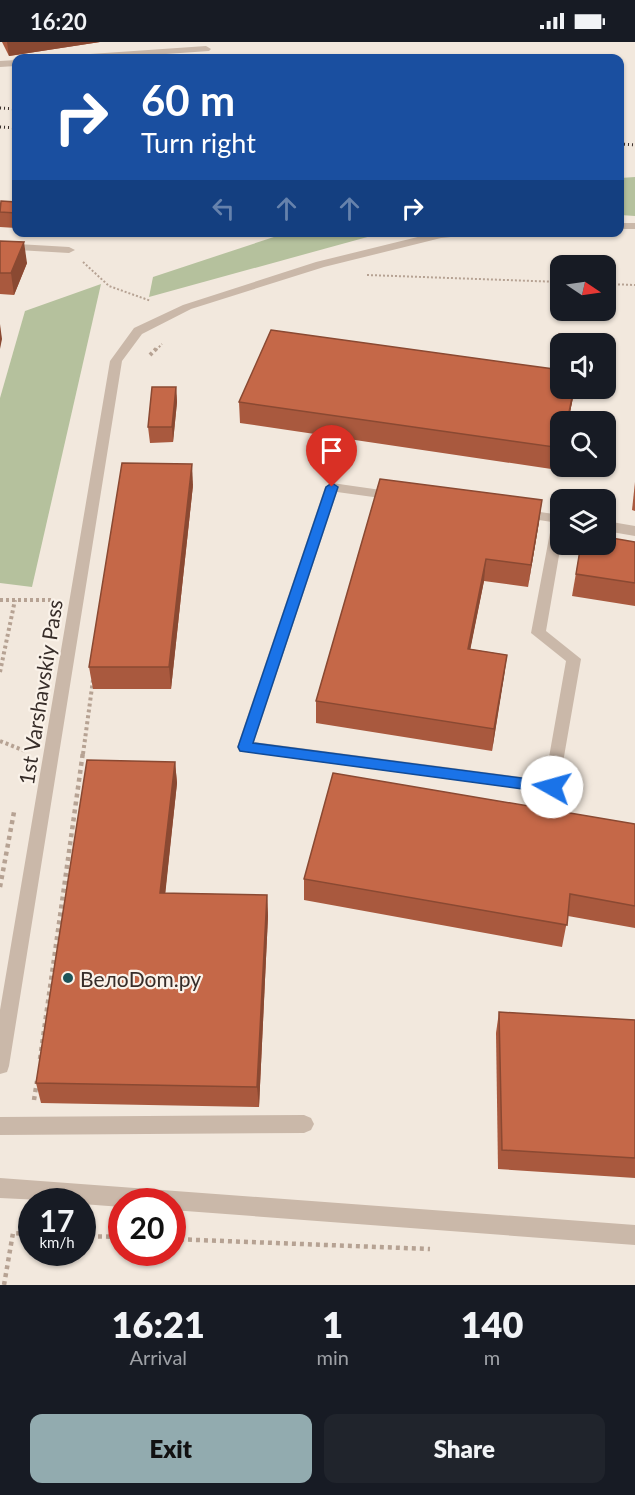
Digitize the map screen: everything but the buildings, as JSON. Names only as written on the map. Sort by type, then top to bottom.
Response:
[{"type":"street","points":[[134,54],[206,49]]},
{"type":"street","name":"1st Varshavskiy Pass","points":[[0,1066],[116,361],[138,331],[187,307],[320,264],[433,237]]},
{"type":"street","points":[[0,246],[69,250]]},
{"type":"street","points":[[411,498],[332,487],[245,747],[552,787],[574,659],[538,633],[553,555]]},
{"type":"street","points":[[502,511],[550,518]]},
{"type":"street","points":[[616,528],[635,531]]},
{"type":"street","points":[[0,1126],[304,1124]]},
{"type":"street","points":[[0,1188],[635,1235]]},
{"type":"path","points":[[69,250],[109,286],[151,301],[141,308]]},
{"type":"path","points":[[366,275],[550,282]]},
{"type":"path","points":[[616,284],[635,285]]},
{"type":"path","points":[[145,358],[169,339]]},
{"type":"path","points":[[0,600],[54,600],[56,589]]},
{"type":"path","points":[[0,672],[15,600]]},
{"type":"path","points":[[39,1066],[94,674]]},
{"type":"path","points":[[23,762],[28,740]]},
{"type":"path","points":[[0,741],[26,751]]},
{"type":"path","points":[[0,886],[15,807]]},
{"type":"path","points":[[30,1125],[37,1077]]},
{"type":"path","points":[[4,1285],[13,1233],[18,1233]]},
{"type":"path","points":[[186,1240],[442,1249]]},
{"type":"green space","points":[[635,177],[635,216],[624,215],[624,178]]},
{"type":"green space","points":[[274,237],[367,237],[149,297],[153,277]]},
{"type":"green space","points":[[101,284],[32,587],[0,583],[0,398],[25,311]]},
{"type":"railway","points":[[0,108],[12,109]]},
{"type":"railway","points":[[0,127],[12,128]]},
{"type":"railway","points":[[624,144],[635,145]]},
{"type":"place","name":"ВелоDom.ру","points":[[68,978]]},
{"type":"route","points":[[332,487],[245,747],[552,787]]}]
